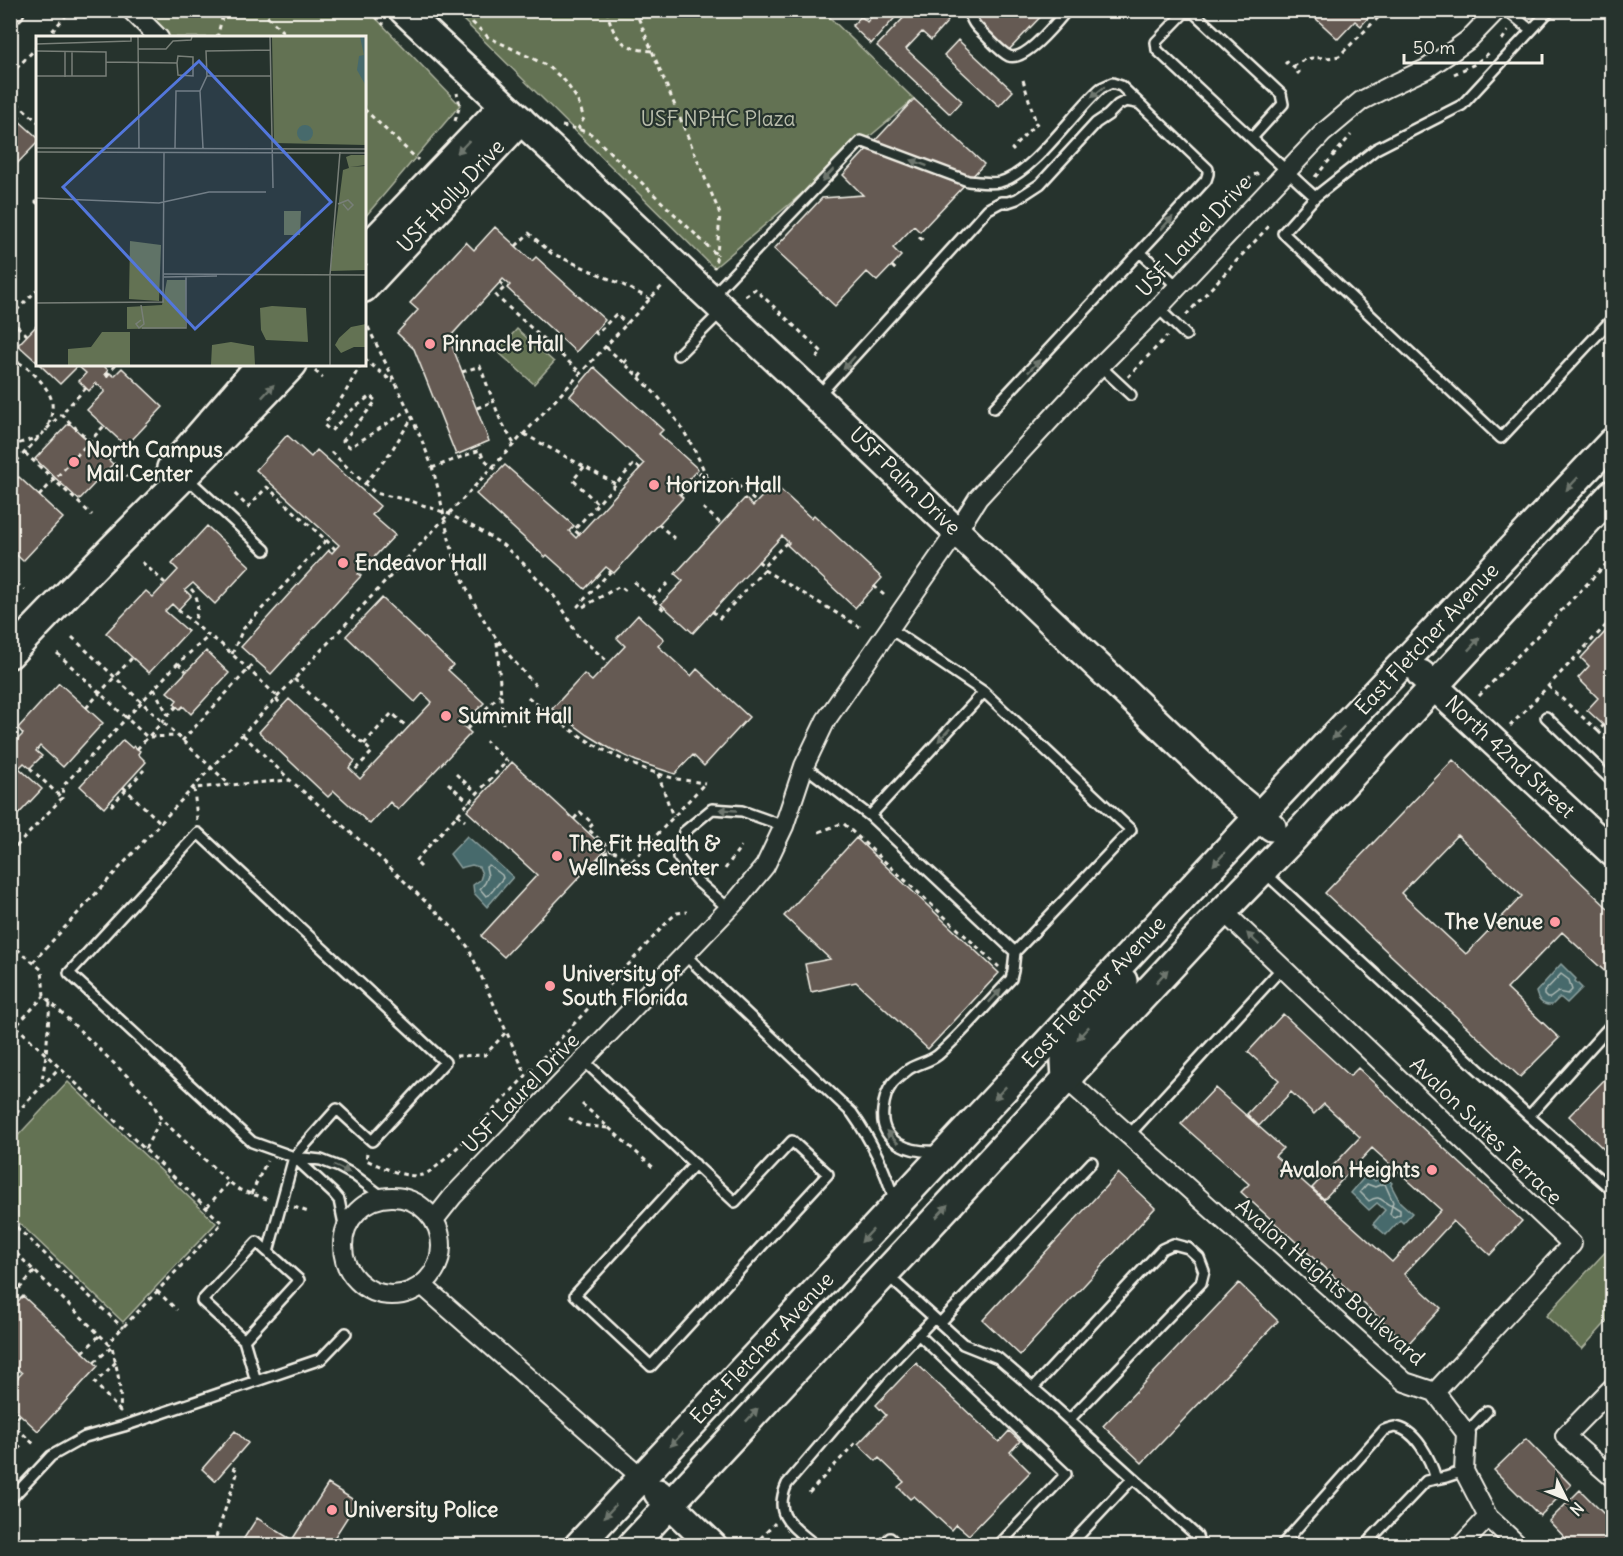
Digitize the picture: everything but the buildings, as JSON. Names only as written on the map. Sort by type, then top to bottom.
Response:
[{"type":"main road","points":[[403,10],[512,112]]},
{"type":"main road","name":"USF Holly Drive","points":[[368,240],[512,112]]},
{"type":"main road","name":"USF Holly Drive","points":[[366,286],[512,112]]},
{"type":"main road","name":"USF Palm Drive","points":[[512,112],[726,301],[817,398],[1231,793],[1290,842]]},
{"type":"main road","points":[[48,614],[259,366]]},
{"type":"main road","points":[[10,654],[186,476],[303,367]]},
{"type":"main road","name":"East Fletcher Avenue","points":[[578,1545],[1150,932],[1612,442]]},
{"type":"main road","name":"East Fletcher Avenue","points":[[631,1545],[1290,842],[1612,494]]},
{"type":"main road","name":"North 42nd Street","points":[[1407,661],[1612,852]]},
{"type":"main road","points":[[1066,1079],[1065,1061],[1069,1048],[1100,1014],[1127,975],[1150,932]]},
{"type":"main road","points":[[641,1477],[713,1545]]},
{"type":"street","points":[[130,10],[157,36]]},
{"type":"street","name":"USF Laurel Drive","points":[[434,1220],[453,1196],[729,909],[765,866],[784,826],[804,766],[826,720],[978,498],[1100,366],[1341,116],[1361,101],[1426,69],[1450,53],[1467,40],[1497,10]]},
{"type":"street","name":"Avalon Suites Terrace","points":[[1223,911],[1572,1244],[1435,1392]]},
{"type":"street","name":"Avalon Heights Boulevard","points":[[1066,1079],[1405,1382],[1435,1392],[1466,1432]]},
{"type":"street","points":[[396,1196],[413,1200],[427,1210],[434,1220],[441,1240],[440,1257],[433,1273],[422,1285],[407,1293],[392,1295],[376,1293],[362,1286],[351,1275],[344,1260],[342,1244],[345,1229],[352,1215],[364,1204],[383,1197],[396,1196]]},
{"type":"street","points":[[422,1285],[641,1477]]},
{"type":"street","points":[[1612,1388],[1565,1436],[1612,1477]]},
{"type":"street","points":[[1466,1432],[1464,1471],[1488,1517],[1519,1545]]},
{"type":"street","points":[[1461,1545],[1488,1517]]},
{"type":"lane","points":[[970,10],[972,21],[1009,56],[1018,56],[1032,47],[1067,10]]},
{"type":"lane","points":[[1506,10],[1531,30]]},
{"type":"lane","points":[[1550,10],[1462,105],[1376,149],[1315,197],[1283,233],[1501,438],[1612,319]]},
{"type":"lane","points":[[10,22],[17,12]]},
{"type":"lane","points":[[1252,138],[1283,104],[1281,94],[1194,13],[1184,13],[1156,42],[1157,50],[1315,197]]},
{"type":"lane","points":[[678,356],[861,141],[968,182],[1000,182],[1022,171],[1101,88],[1112,83],[1120,86],[1208,169],[1206,180],[994,408]]},
{"type":"lane","points":[[817,398],[988,209],[1001,202],[1017,199],[1040,184],[1096,123],[1118,105],[1126,101],[1138,103]]},
{"type":"lane","points":[[1140,252],[1177,286]]},
{"type":"lane","points":[[1158,308],[1186,335]]},
{"type":"lane","points":[[1100,366],[1131,395]]},
{"type":"lane","points":[[186,476],[265,550]]},
{"type":"lane","points":[[889,628],[984,692],[1131,830],[1015,952],[1011,979],[938,1054],[930,1061],[909,1069],[893,1083],[884,1097],[883,1125],[899,1144],[930,1152],[946,1151]]},
{"type":"lane","points":[[870,816],[984,692]]},
{"type":"lane","points":[[1545,717],[1612,781]]},
{"type":"lane","points":[[804,766],[870,816],[1015,952]]},
{"type":"lane","points":[[729,909],[697,881],[678,857],[684,832],[712,809],[742,811],[784,826]]},
{"type":"lane","points":[[268,1252],[294,1157],[338,1109],[372,1141],[446,1062],[198,833],[69,973],[252,1142],[294,1157],[321,1160],[339,1167],[354,1175],[383,1197]]},
{"type":"lane","points":[[1262,870],[1612,1190]]},
{"type":"lane","points":[[685,955],[852,1113],[866,1132],[878,1156],[896,1205]]},
{"type":"lane","points":[[1129,1135],[1282,968]]},
{"type":"lane","points":[[1529,1116],[1612,1024]]},
{"type":"lane","points":[[583,1060],[695,1164],[735,1202],[792,1141],[828,1174],[651,1366],[575,1295],[695,1164]]},
{"type":"lane","points":[[294,1157],[339,1200],[345,1229]]},
{"type":"lane","points":[[816,1545],[789,1523],[783,1515],[783,1493],[787,1484],[918,1334],[937,1321],[1092,1162]]},
{"type":"lane","points":[[244,1340],[299,1280],[257,1242],[202,1301],[244,1340],[256,1381]]},
{"type":"lane","points":[[1033,1388],[1162,1249],[1173,1244],[1188,1248],[1199,1258],[1204,1271],[1201,1283],[1069,1420]]},
{"type":"lane","points":[[884,1273],[963,1344],[998,1358],[1033,1388],[1197,1536],[1200,1545]]},
{"type":"lane","points":[[10,1500],[51,1456],[85,1437],[321,1359],[346,1333]]},
{"type":"lane","points":[[918,1334],[1066,1474],[998,1545]]},
{"type":"lane","points":[[1466,1432],[1487,1411]]},
{"type":"lane","points":[[1281,1545],[1384,1430],[1394,1427],[1406,1431],[1414,1438],[1432,1463],[1436,1479]]},
{"type":"lane","points":[[1364,1545],[1421,1484],[1464,1471]]},
{"type":"lane","points":[[1069,1545],[1133,1478]]},
{"type":"lane","points":[[882,1545],[890,1538],[898,1545]]},
{"type":"path","points":[[48,36],[71,10]]},
{"type":"path","points":[[218,36],[224,10]]},
{"type":"path","points":[[261,10],[287,36]]},
{"type":"path","points":[[459,10],[488,37],[548,66],[565,81],[577,99],[584,117],[578,129]]},
{"type":"path","points":[[607,10],[610,24],[618,39],[634,48],[652,51]]},
{"type":"path","points":[[635,10],[720,214],[714,268]]},
{"type":"path","points":[[1293,67],[1306,58],[1339,56],[1381,15],[1375,11]]},
{"type":"path","points":[[1501,40],[1508,31]]},
{"type":"path","points":[[10,75],[36,48]]},
{"type":"path","points":[[1447,78],[1475,64],[1494,50]]},
{"type":"path","points":[[1286,64],[1287,62],[1299,72],[1297,74]]},
{"type":"path","points":[[1014,151],[1012,149],[1037,124],[1023,80]]},
{"type":"path","points":[[10,97],[36,120]]},
{"type":"path","points":[[17,119],[21,116],[17,110],[21,107]]},
{"type":"path","points":[[366,111],[418,160]]},
{"type":"path","points":[[10,122],[19,113]]},
{"type":"path","points":[[562,126],[591,134],[717,255]]},
{"type":"path","points":[[1315,177],[1355,131]]},
{"type":"path","points":[[1180,321],[1275,219]]},
{"type":"path","points":[[516,246],[529,233],[551,253],[650,299]]},
{"type":"path","points":[[919,237],[924,243]]},
{"type":"path","points":[[892,266],[896,270]]},
{"type":"path","points":[[500,282],[505,287],[496,296],[581,373]]},
{"type":"path","points":[[33,962],[211,768],[663,285]]},
{"type":"path","points":[[726,301],[754,289],[822,352],[815,360]]},
{"type":"path","points":[[27,335],[10,319],[36,290]]},
{"type":"path","points":[[594,331],[597,334],[616,314],[627,324]]},
{"type":"path","points":[[368,327],[419,431],[432,468],[454,553],[469,594],[508,656],[537,687]]},
{"type":"path","points":[[1125,380],[1173,329]]},
{"type":"path","points":[[606,346],[640,377],[674,416],[691,442],[715,495]]},
{"type":"path","points":[[624,363],[628,358]]},
{"type":"path","points":[[10,360],[31,370],[45,386],[52,400],[50,420],[46,431]]},
{"type":"path","points":[[366,361],[395,384]]},
{"type":"path","points":[[106,375],[114,366]]},
{"type":"path","points":[[360,366],[324,425],[331,430],[370,396],[376,401],[343,441],[350,447],[408,410]]},
{"type":"path","points":[[462,372],[480,366],[500,420],[514,444]]},
{"type":"path","points":[[303,367],[323,378]]},
{"type":"path","points":[[640,377],[645,371]]},
{"type":"path","points":[[10,444],[32,441],[40,436],[86,388]]},
{"type":"path","points":[[477,408],[494,401]]},
{"type":"path","points":[[61,414],[128,477]]},
{"type":"path","points":[[365,484],[390,453],[412,418]]},
{"type":"path","points":[[39,496],[104,426]]},
{"type":"path","points":[[524,434],[616,484]]},
{"type":"path","points":[[10,468],[40,436]]},
{"type":"path","points":[[432,468],[469,452],[480,450],[483,458],[498,472]]},
{"type":"path","points":[[331,452],[375,493],[408,500],[449,514],[503,545],[554,596],[581,640],[609,663]]},
{"type":"path","points":[[25,453],[92,515]]},
{"type":"path","points":[[579,534],[574,530],[634,464],[640,468]]},
{"type":"path","points":[[584,467],[573,480],[598,504]]},
{"type":"path","points":[[680,495],[704,469]]},
{"type":"path","points":[[731,479],[756,502]]},
{"type":"path","points":[[281,500],[284,495]]},
{"type":"path","points":[[703,508],[721,524]]},
{"type":"path","points":[[658,524],[675,539]]},
{"type":"path","points":[[326,540],[335,549]]},
{"type":"path","points":[[712,611],[720,618],[788,541]]},
{"type":"path","points":[[1474,701],[1612,558]]},
{"type":"path","points":[[758,561],[764,568],[860,627]]},
{"type":"path","points":[[142,562],[165,583]]},
{"type":"path","points":[[611,571],[579,606],[581,608],[620,586],[626,591]]},
{"type":"path","points":[[10,577],[24,590]]},
{"type":"path","points":[[634,582],[666,609]]},
{"type":"path","points":[[652,599],[669,582]]},
{"type":"path","points":[[874,586],[884,596]]},
{"type":"path","points":[[191,589],[195,593],[198,609],[193,624]]},
{"type":"path","points":[[178,610],[249,669],[283,706]]},
{"type":"path","points":[[1506,730],[1612,619]]},
{"type":"path","points":[[10,853],[62,798],[63,786],[178,663],[209,636]]},
{"type":"path","points":[[72,637],[230,786]]},
{"type":"path","points":[[497,640],[502,724]]},
{"type":"path","points":[[57,653],[147,737],[177,736]]},
{"type":"path","points":[[86,708],[132,658]]},
{"type":"path","points":[[182,741],[256,661]]},
{"type":"path","points":[[178,663],[186,671]]},
{"type":"path","points":[[294,679],[372,752],[353,772]]},
{"type":"path","points":[[1548,686],[1612,745]]},
{"type":"path","points":[[154,689],[168,715]]},
{"type":"path","points":[[467,729],[501,694]]},
{"type":"path","points":[[528,697],[559,723],[619,760],[658,774],[705,783],[626,868]]},
{"type":"path","points":[[137,748],[177,706]]},
{"type":"path","points":[[364,744],[392,713],[408,728]]},
{"type":"path","points":[[1598,731],[1604,725]]},
{"type":"path","points":[[243,735],[290,780],[378,856],[455,930],[468,947],[526,1075]]},
{"type":"path","points":[[10,737],[15,742]]},
{"type":"path","points":[[422,867],[414,861],[477,793],[493,779],[507,761],[486,741]]},
{"type":"path","points":[[30,768],[62,798]]},
{"type":"path","points":[[111,806],[124,789],[144,770]]},
{"type":"path","points":[[456,774],[477,793]]},
{"type":"path","points":[[658,774],[673,817]]},
{"type":"path","points":[[194,788],[290,780]]},
{"type":"path","points":[[448,783],[469,802]]},
{"type":"path","points":[[194,788],[198,823]]},
{"type":"path","points":[[124,789],[161,823]]},
{"type":"path","points":[[574,819],[580,812],[593,824],[588,829],[612,851],[627,861],[633,861]]},
{"type":"path","points":[[457,814],[465,821]]},
{"type":"path","points":[[819,832],[843,823],[1001,968]]},
{"type":"path","points":[[725,869],[741,846]]},
{"type":"path","points":[[592,863],[593,865],[605,852],[612,851]]},
{"type":"path","points":[[366,1160],[410,1175],[421,1176],[429,1172],[456,1148],[526,1075],[669,920],[677,913],[687,912]]},
{"type":"path","points":[[10,943],[42,970],[44,996],[150,1098],[161,1119],[229,1182],[240,1190],[312,1213]]},
{"type":"path","points":[[10,1029],[16,1026],[44,996]]},
{"type":"path","points":[[41,1087],[50,1001]]},
{"type":"path","points":[[16,1026],[222,1223],[108,1343]]},
{"type":"path","points":[[455,1056],[485,1055],[507,1031]]},
{"type":"path","points":[[10,1120],[59,1068]]},
{"type":"path","points":[[582,1104],[656,1169]]},
{"type":"path","points":[[569,1118],[581,1125],[610,1128]]},
{"type":"path","points":[[145,1149],[161,1119]]},
{"type":"path","points":[[251,1194],[267,1161]]},
{"type":"path","points":[[206,1208],[229,1182]]},
{"type":"path","points":[[10,1221],[123,1328]]},
{"type":"path","points":[[10,1247],[112,1347],[116,1362],[122,1398],[120,1411],[95,1383],[116,1362]]},
{"type":"path","points":[[13,1285],[18,1290],[35,1271]]},
{"type":"path","points":[[157,1291],[177,1310]]},
{"type":"path","points":[[83,1352],[100,1335]]},
{"type":"path","points":[[94,1362],[112,1347]]},
{"type":"path","points":[[20,1414],[11,1423],[36,1446]]},
{"type":"path","points":[[809,1492],[858,1440]]},
{"type":"path","points":[[213,1545],[238,1471],[229,1465]]},
{"type":"path","points":[[754,1545],[778,1520]]},
{"type":"green space","points":[[138,11],[369,11],[460,105],[366,216],[366,36],[165,36]]},
{"type":"green space","name":"USF NPHC Plaza","points":[[454,11],[823,11],[914,99],[714,268]]},
{"type":"green space","points":[[517,329],[554,362],[534,384],[497,351]]},
{"type":"green space","points":[[68,1082],[216,1223],[123,1322],[11,1215],[11,1143]]},
{"type":"green space","points":[[1607,1250],[1612,1255],[1612,1316],[1582,1349],[1546,1316]]},
{"type":"water","points":[[467,836],[513,877],[487,907],[474,893],[473,885],[480,880],[482,874],[479,867],[472,865],[460,868],[450,854]]},
{"type":"water","points":[[1561,964],[1582,988],[1567,1003],[1559,998],[1552,1005],[1546,1005],[1536,992]]},
{"type":"water","points":[[1367,1174],[1375,1181],[1382,1174],[1392,1183],[1400,1202],[1412,1213],[1403,1223],[1400,1220],[1386,1235],[1373,1224],[1385,1210],[1377,1203],[1369,1210],[1351,1193]]},
{"type":"place","name":"Pinnacle Hall","points":[[430,344]]},
{"type":"place","name":"North Campus Mail Center","points":[[74,462]]},
{"type":"place","name":"Horizon Hall","points":[[654,485]]},
{"type":"place","name":"Endeavor Hall","points":[[343,563]]},
{"type":"place","name":"Summit Hall","points":[[446,716]]},
{"type":"place","name":"The Fit Health & Wellness Center","points":[[557,856]]},
{"type":"place","name":"The Venue","points":[[1555,922]]},
{"type":"place","name":"University of South Florida","points":[[550,986]]},
{"type":"place","name":"Avalon Heights","points":[[1432,1170]]},
{"type":"place","name":"University Police","points":[[332,1510]]}]
